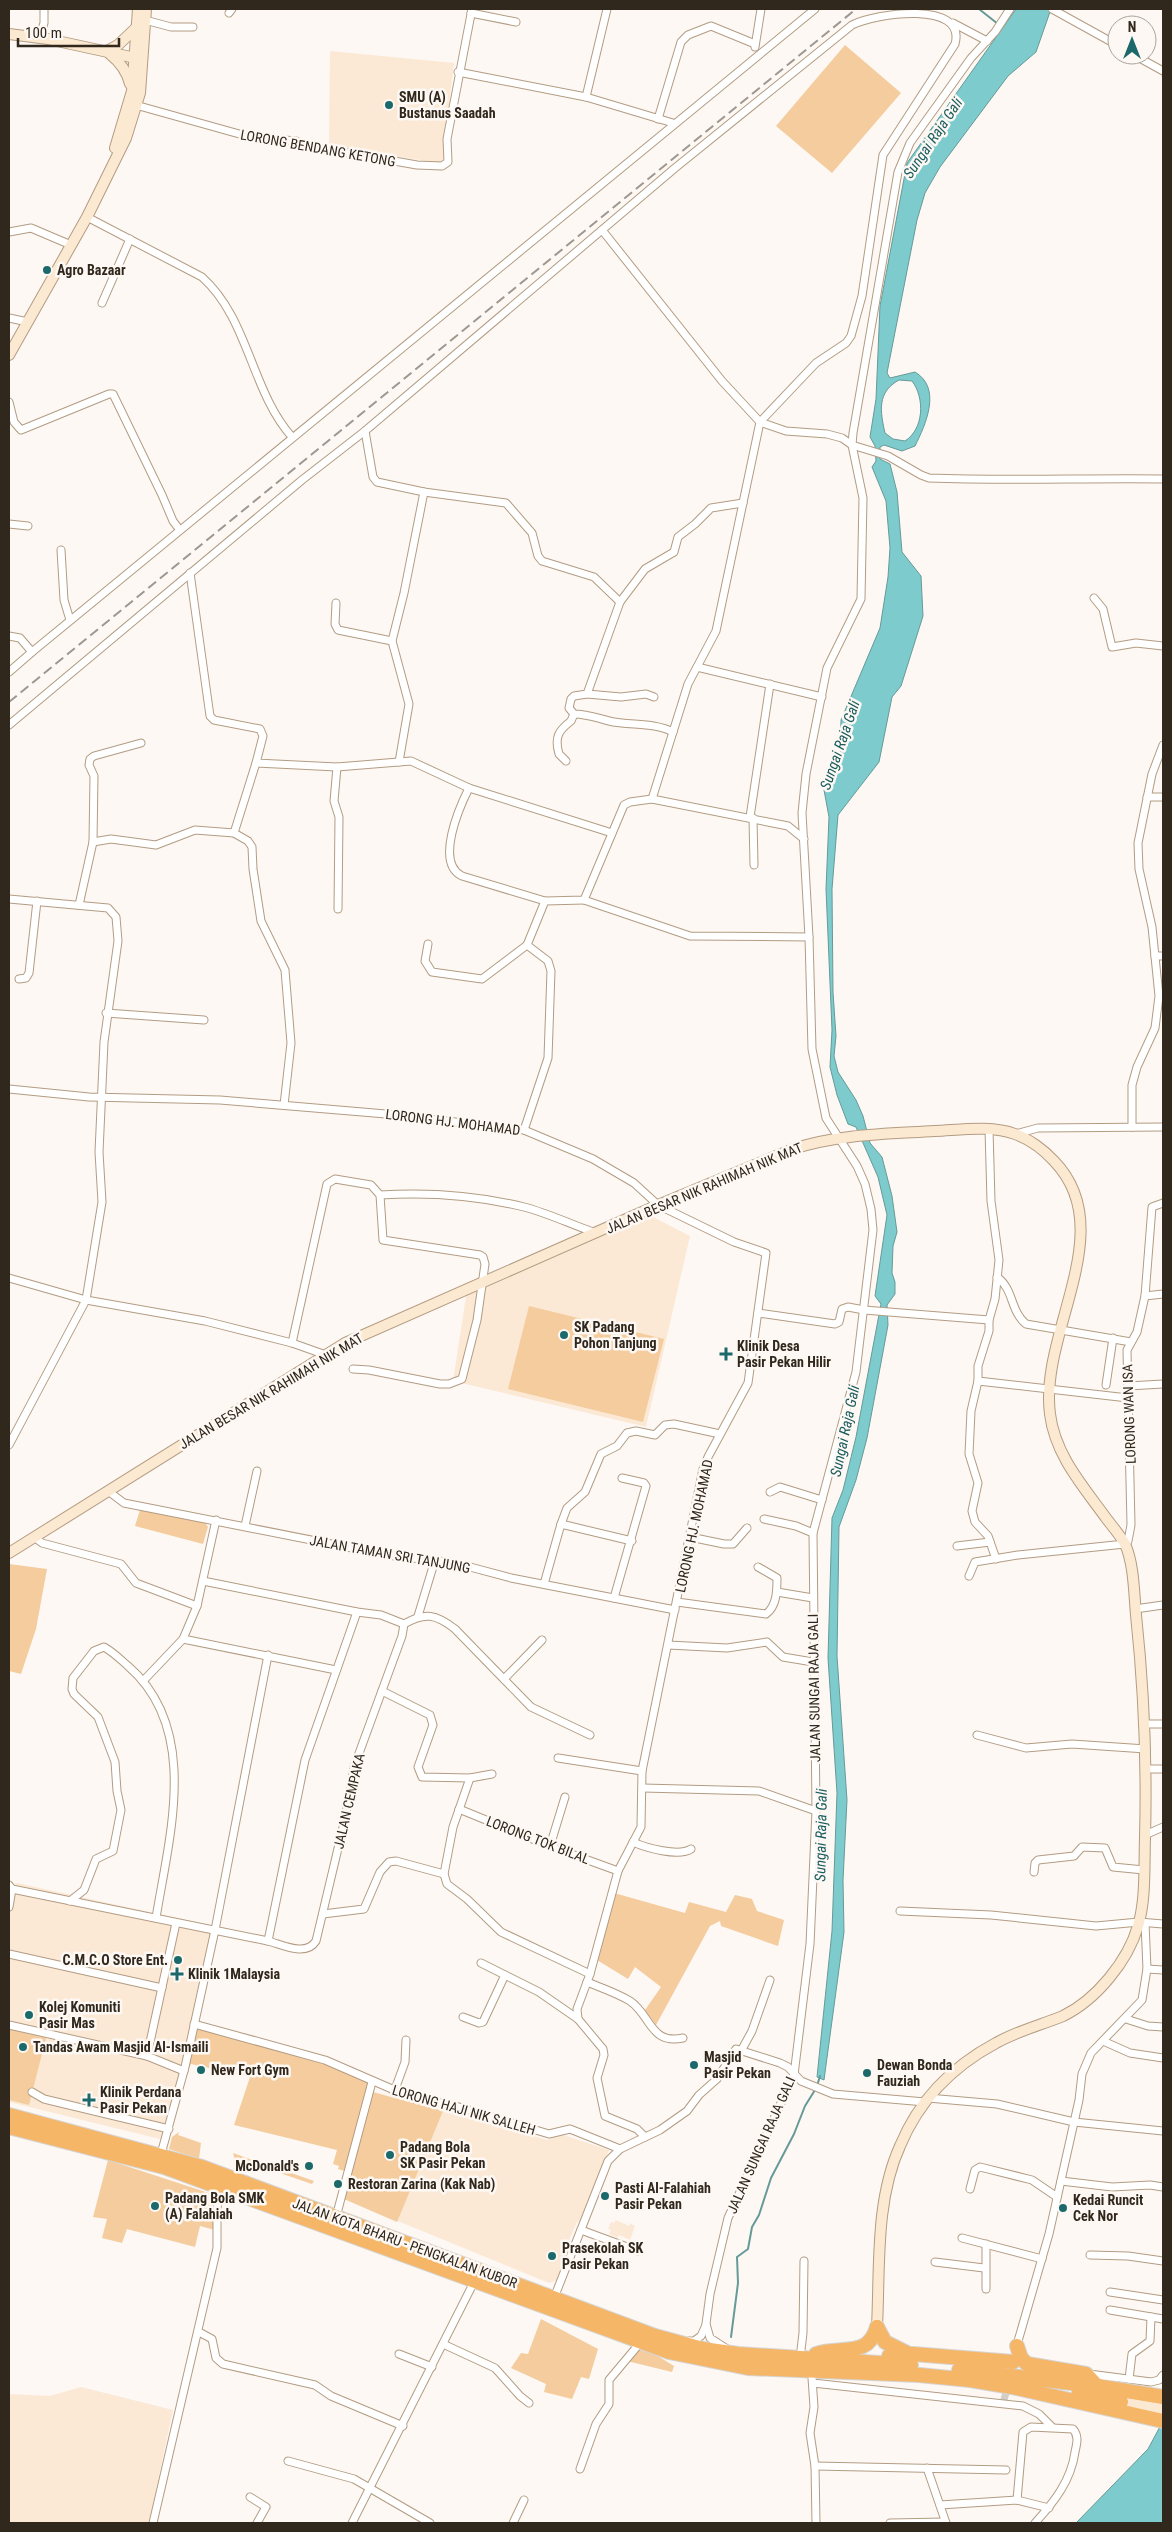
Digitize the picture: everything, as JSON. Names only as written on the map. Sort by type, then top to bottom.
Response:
[{"type":"highway","name":"JALAN KOTA BHARU - PENGKALAN KUBOR","points":[[9,2115],[161,2154],[202,2167],[655,2336],[703,2349],[738,2354],[802,2359],[851,2360]]},
{"type":"highway","name":"JALAN KOTA BHARU - PENGKALAN KUBOR","points":[[9,2127],[164,2167],[640,2343],[710,2362],[748,2368],[919,2375],[997,2385]]},
{"type":"highway","points":[[877,2327],[885,2342],[913,2354],[1013,2373],[1097,2386],[1139,2405],[1163,2421]]},
{"type":"highway","points":[[802,2359],[830,2350],[864,2347],[872,2341],[877,2327]]},
{"type":"highway","points":[[1017,2346],[1021,2358],[1027,2364],[1086,2374],[1097,2386]]},
{"type":"highway","points":[[851,2360],[913,2354]]},
{"type":"highway","points":[[851,2360],[1013,2373],[1139,2405],[1163,2397]]},
{"type":"highway","points":[[710,2362],[739,2373],[813,2381],[868,2378],[997,2385],[1013,2373]]},
{"type":"highway","points":[[1013,2373],[1121,2402]]},
{"type":"street","points":[[39,38],[44,22],[44,9]]},
{"type":"street","points":[[132,90],[139,58],[138,9]]},
{"type":"street","points":[[9,356],[87,217],[107,175],[133,105],[146,9]]},
{"type":"street","points":[[586,97],[607,9]]},
{"type":"street","points":[[756,55],[755,44],[761,9]]},
{"type":"street","points":[[9,672],[179,529],[672,123],[815,9]]},
{"type":"street","points":[[876,9],[886,14]]},
{"type":"street","points":[[852,445],[880,268],[901,164],[910,143],[971,58],[987,41],[1010,9]]},
{"type":"street","points":[[1053,9],[1107,40]]},
{"type":"street","points":[[472,11],[516,22]]},
{"type":"street","name":"LORONG BENDANG KETONG","points":[[133,105],[250,137],[296,141],[314,147],[417,166],[442,166],[448,162],[447,139],[458,72],[472,11]]},
{"type":"street","points":[[9,725],[190,573],[365,431],[602,230],[852,24],[886,14],[918,12],[935,14],[987,41]]},
{"type":"street","points":[[145,20],[171,27],[193,27]]},
{"type":"street","points":[[652,798],[688,684],[716,631],[760,422],[816,363],[846,343],[851,336],[862,296],[883,155],[930,79],[951,50],[956,37],[953,23]]},
{"type":"street","points":[[658,119],[681,42],[688,35],[711,26],[755,44]]},
{"type":"street","points":[[107,52],[118,45],[137,27]]},
{"type":"street","points":[[9,34],[39,38],[139,58]]},
{"type":"street","points":[[107,52],[119,62],[128,75],[133,105]]},
{"type":"street","points":[[458,72],[586,97],[672,123]]},
{"type":"street","points":[[87,217],[202,277],[217,290],[241,336],[273,411],[292,437]]},
{"type":"street","points":[[9,232],[31,228],[71,245]]},
{"type":"street","points":[[602,230],[722,380],[760,422],[786,431],[827,434],[863,449],[888,456],[929,478],[1010,481],[1076,478],[1163,479]]},
{"type":"street","points":[[102,303],[130,239]]},
{"type":"street","points":[[9,318],[28,322]]},
{"type":"street","points":[[9,402],[14,422],[21,430],[113,394],[162,495],[172,521],[179,529]]},
{"type":"street","points":[[365,431],[376,481],[424,492],[506,504],[531,531],[538,556],[542,561],[594,578],[620,602]]},
{"type":"street","name":"JALAN SUNGAI RAJA GALI","points":[[706,2324],[710,2294],[728,2218],[794,2075],[810,1944],[816,1811],[813,1533],[856,1372],[873,1230],[871,1209],[865,1184],[857,1166],[826,1118],[812,1050],[810,937],[802,811],[806,774],[828,667],[861,599],[863,498],[852,445]]},
{"type":"street","points":[[399,762],[409,704],[392,641],[404,593],[424,492]]},
{"type":"street","points":[[588,694],[620,602],[644,570],[674,552],[678,537],[696,524],[709,509],[717,506],[743,503]]},
{"type":"street","points":[[9,524],[28,526]]},
{"type":"street","points":[[61,550],[64,600],[70,620]]},
{"type":"street","points":[[190,573],[210,716],[214,720],[260,729],[263,736],[234,833]]},
{"type":"street","points":[[1094,598],[1104,609],[1112,647],[1136,643],[1163,646]]},
{"type":"street","points":[[336,603],[335,624],[338,630],[392,641]]},
{"type":"street","points":[[9,636],[20,638],[32,652]]},
{"type":"street","points":[[697,667],[822,697]]},
{"type":"street","points":[[754,865],[752,818],[770,684]]},
{"type":"street","points":[[574,714],[569,706],[571,699],[576,695],[588,694],[621,697],[646,694],[654,697]]},
{"type":"street","points":[[574,714],[589,714],[610,721],[664,728],[673,732]]},
{"type":"street","points":[[566,762],[559,754],[558,734],[562,727],[571,721],[574,714]]},
{"type":"street","points":[[79,905],[93,842],[94,776],[89,765],[90,759],[94,756],[142,743]]},
{"type":"street","points":[[1132,1127],[1132,1085],[1158,1015],[1152,927],[1139,869],[1138,843],[1152,774],[1163,746]]},
{"type":"street","points":[[256,763],[337,767],[411,761],[468,788],[612,833]]},
{"type":"street","points":[[337,767],[334,801],[339,817],[338,909]]},
{"type":"street","points":[[468,788],[456,816],[449,857],[454,870],[462,876],[545,901],[584,900],[690,936],[810,937]]},
{"type":"street","points":[[1148,797],[1163,797]]},
{"type":"street","points":[[584,900],[624,805],[630,802],[652,798],[752,818],[790,827],[804,839]]},
{"type":"street","points":[[93,842],[111,839],[154,845],[195,830],[234,833],[248,841],[252,847],[253,869],[261,921],[285,970],[291,1043],[284,1105]]},
{"type":"street","points":[[9,899],[106,908],[112,911],[116,918],[118,941],[106,1014],[99,1152],[103,1192],[86,1300],[9,1445]]},
{"type":"street","points":[[19,979],[26,978],[29,973],[37,901]]},
{"type":"street","points":[[428,944],[425,961],[432,972],[476,979],[486,976],[527,945],[545,901]]},
{"type":"street","points":[[524,1130],[548,1058],[551,971],[548,960],[527,945]]},
{"type":"street","points":[[1155,956],[1163,956]]},
{"type":"street","points":[[106,1014],[204,1020]]},
{"type":"street","name":"LORONG HJ. MOHAMAD","points":[[9,1090],[102,1097],[220,1100],[386,1114],[524,1130],[601,1164],[634,1183],[658,1205],[734,1242],[766,1253],[748,1383],[720,1434],[704,1469],[642,1771],[643,1820],[634,1842],[618,1871],[588,1982],[576,2009],[578,2019]]},
{"type":"street","points":[[1016,1134],[1038,1128],[1163,1127]]},
{"type":"street","points":[[989,1130],[990,1201],[999,1254],[998,1277],[989,1320],[989,1331],[978,1366],[978,1381],[970,1415],[969,1454],[978,1483],[972,1511],[976,1522],[990,1542],[996,1559]]},
{"type":"street","name":"JALAN BESAR NIK RAHIMAH NIK MAT","points":[[9,1553],[326,1355],[364,1334],[482,1284],[658,1205],[793,1149],[838,1138],[863,1135],[989,1130],[1016,1134],[1052,1158],[1064,1173],[1080,1208],[1080,1250],[1059,1330],[1048,1390],[1050,1415],[1063,1458],[1125,1544],[1135,1609],[1145,1724],[1146,1769],[1142,1923],[1112,1973],[1083,2004],[1065,2015],[998,2041],[957,2068],[926,2100],[898,2148],[890,2174],[878,2266],[877,2327]]},
{"type":"street","points":[[292,1343],[328,1181],[335,1179],[364,1182],[371,1185],[380,1195],[383,1240],[480,1255],[485,1260],[477,1320],[462,1378],[449,1384],[440,1384],[370,1370],[353,1369]]},
{"type":"street","points":[[380,1195],[420,1193],[474,1196],[526,1207],[596,1233]]},
{"type":"street","name":"LORONG WAN ISA","points":[[1125,1544],[1130,1538],[1131,1525],[1128,1350],[1137,1332],[1145,1296],[1150,1248],[1150,1213],[1152,1207],[1163,1203]]},
{"type":"street","points":[[998,1277],[1004,1282],[1009,1291],[1018,1318],[1026,1324],[1131,1342]]},
{"type":"street","points":[[9,1278],[86,1300],[205,1321],[292,1343],[326,1355]]},
{"type":"street","points":[[1145,1296],[1163,1294]]},
{"type":"street","points":[[758,1313],[835,1324],[839,1322],[842,1309],[848,1307],[864,1310],[989,1320]]},
{"type":"street","points":[[1106,1385],[1112,1338]]},
{"type":"street","points":[[978,1381],[1128,1398]]},
{"type":"street","points":[[1128,1386],[1163,1384]]},
{"type":"street","points":[[544,1584],[567,1508],[585,1492],[601,1454],[617,1446],[627,1433],[636,1431],[655,1435],[665,1425],[674,1424],[720,1434]]},
{"type":"street","points":[[245,1526],[257,1470]]},
{"type":"street","points":[[614,1598],[632,1541],[646,1486],[622,1478]]},
{"type":"street","points":[[770,1492],[780,1487],[822,1500]]},
{"type":"street","name":"JALAN TAMAN SRI TANJUNG","points":[[108,1492],[124,1503],[189,1517],[216,1520],[387,1555],[435,1560],[675,1610]]},
{"type":"street","points":[[764,1519],[796,1526],[813,1533]]},
{"type":"street","points":[[144,1680],[183,1640],[203,1581],[216,1520]]},
{"type":"street","points":[[561,1524],[632,1541]]},
{"type":"street","points":[[690,1537],[733,1544],[747,1528]]},
{"type":"street","points":[[34,1537],[42,1543],[121,1564],[136,1583],[196,1606]]},
{"type":"street","points":[[957,1546],[990,1542]]},
{"type":"street","points":[[969,1576],[975,1562],[1018,1555],[1125,1544]]},
{"type":"street","points":[[418,1616],[435,1560]]},
{"type":"street","points":[[677,1602],[766,1614],[771,1610],[777,1592],[775,1575],[758,1567]]},
{"type":"street","points":[[203,1581],[357,1612],[381,1615],[404,1624],[418,1616],[431,1616],[445,1621],[456,1628],[531,1707],[590,1734]]},
{"type":"street","points":[[777,1592],[813,1598]]},
{"type":"street","points":[[1135,1609],[1163,1605]]},
{"type":"street","points":[[9,1907],[10,1887],[268,1941],[301,1775],[357,1612]]},
{"type":"street","name":"JALAN CEMPAKA","points":[[268,1941],[307,1949],[316,1941],[345,1819],[354,1767],[402,1636],[404,1624]]},
{"type":"street","points":[[183,1640],[268,1655],[336,1670]]},
{"type":"street","points":[[504,1679],[542,1640]]},
{"type":"street","points":[[668,1645],[727,1648],[767,1642],[783,1657],[813,1662]]},
{"type":"street","points":[[70,1901],[84,1890],[96,1859],[113,1852],[121,1810],[115,1762],[98,1717],[74,1694],[72,1689],[73,1678],[94,1651],[104,1647],[144,1680],[162,1716],[172,1748],[175,1778],[172,1812],[156,1918]]},
{"type":"street","points":[[161,2154],[184,2071],[215,1930],[268,1655]]},
{"type":"street","points":[[382,1690],[430,1715],[432,1719],[433,1726],[418,1767],[422,1777],[470,1778],[492,1774]]},
{"type":"street","points":[[1145,1724],[1163,1724]]},
{"type":"street","points":[[977,1735],[1026,1748],[1072,1744],[1146,1749]]},
{"type":"street","points":[[558,1758],[642,1771]]},
{"type":"street","points":[[1146,1769],[1163,1769]]},
{"type":"street","points":[[470,1778],[459,1809],[444,1874],[451,1889],[467,1899],[501,1932],[590,1974]]},
{"type":"street","points":[[643,1788],[759,1791],[816,1811]]},
{"type":"street","points":[[550,1846],[565,1797]]},
{"type":"street","name":"LORONG TOK BILAL","points":[[459,1809],[618,1871]]},
{"type":"street","points":[[1145,1835],[1163,1827]]},
{"type":"street","points":[[634,1842],[663,1851],[687,1852],[692,1849]]},
{"type":"street","points":[[1034,1872],[1034,1863],[1038,1860],[1074,1856],[1080,1848],[1084,1847],[1105,1848],[1113,1867],[1144,1870]]},
{"type":"street","points":[[323,1914],[364,1909],[380,1872],[388,1862],[396,1861],[444,1874]]},
{"type":"street","points":[[900,1911],[997,1915],[1096,1926],[1142,1923],[1163,1924]]},
{"type":"street","points":[[147,2056],[176,1923]]},
{"type":"street","points":[[1013,2373],[1017,2346],[1058,2197],[1085,2063],[1090,2053],[1142,2000],[1147,1969],[1142,1923]]},
{"type":"street","points":[[9,1954],[162,1988]]},
{"type":"street","points":[[481,1963],[543,1994],[578,2019],[602,2048],[604,2055],[597,2078],[605,2116],[637,2129],[645,2137]]},
{"type":"street","points":[[1147,1969],[1163,1970]]},
{"type":"street","points":[[463,2017],[483,2022],[505,1975]]},
{"type":"street","points":[[741,2050],[752,2031],[770,1980]]},
{"type":"street","points":[[588,1982],[630,2002],[640,2010],[656,2033],[671,2038],[683,2038]]},
{"type":"street","points":[[1126,2018],[1148,2026],[1163,2027]]},
{"type":"street","name":"LORONG HAJI NIK SALLEH","points":[[194,2024],[325,2060],[394,2092],[425,2102],[449,2104],[549,2134],[570,2129],[620,2149]]},
{"type":"street","points":[[9,2025],[147,2056],[184,2071]]},
{"type":"street","points":[[394,2092],[405,2062],[406,2040]]},
{"type":"street","points":[[1103,2041],[1128,2053],[1163,2058]]},
{"type":"street","points":[[554,2298],[608,2161],[620,2149],[660,2130],[687,2111],[699,2095],[717,2079],[736,2048],[780,2064],[791,2070],[801,2081],[824,2091],[846,2096],[997,2104],[1074,2122],[1163,2132]]},
{"type":"street","points":[[336,2217],[372,2082]]},
{"type":"street","points":[[32,2092],[42,2099],[169,2129]]},
{"type":"street","points":[[970,2189],[975,2170],[980,2167],[1032,2180],[1058,2197]]},
{"type":"street","points":[[1061,2181],[1112,2187],[1150,2185],[1163,2187]]},
{"type":"street","points":[[153,2523],[199,2332],[217,2248],[217,2206],[223,2188]]},
{"type":"street","points":[[581,2230],[638,2251]]},
{"type":"street","points":[[962,2238],[1042,2258]]},
{"type":"street","points":[[986,2244],[984,2268],[986,2289]]},
{"type":"street","points":[[1090,2255],[1128,2256],[1163,2261]]},
{"type":"street","points":[[802,2359],[804,2260]]},
{"type":"street","points":[[935,2262],[984,2268]]},
{"type":"street","points":[[352,2523],[403,2426],[474,2282]]},
{"type":"street","points":[[1110,2292],[1163,2300]]},
{"type":"street","points":[[1110,2310],[1163,2319]]},
{"type":"street","points":[[1129,2379],[1132,2354],[1150,2341],[1151,2317]]},
{"type":"street","points":[[655,2336],[694,2341],[701,2336],[706,2324]]},
{"type":"street","points":[[706,2324],[710,2338],[738,2354]]},
{"type":"street","points":[[199,2332],[212,2339],[216,2358],[224,2364],[315,2385],[331,2396],[403,2426]]},
{"type":"street","points":[[580,2469],[596,2424],[609,2404],[609,2380],[640,2343]]},
{"type":"street","points":[[443,2344],[495,2368],[520,2396],[529,2403]]},
{"type":"street","points":[[399,2354],[432,2367]]},
{"type":"street","points":[[1086,2374],[1156,2382],[1163,2375]]},
{"type":"street","points":[[816,2523],[815,2466],[810,2433],[813,2381],[1004,2401],[1032,2409],[1052,2427]]},
{"type":"street","points":[[1121,2402],[1163,2409]]},
{"type":"street","points":[[1017,2500],[1023,2432],[1030,2427],[1073,2429],[1077,2439],[1069,2478],[1049,2508],[1035,2523]]},
{"type":"street","points":[[288,2461],[341,2474],[430,2523]]},
{"type":"street","points":[[815,2466],[1006,2470]]},
{"type":"street","points":[[890,2523],[945,2523],[927,2468]]},
{"type":"street","points":[[250,2497],[266,2507],[258,2523]]},
{"type":"street","points":[[513,2523],[524,2500]]},
{"type":"street","points":[[940,2505],[1017,2500],[1049,2508]]},
{"type":"shaded area","points":[[845,45],[901,93],[832,173],[776,126]]},
{"type":"shaded area","name":"SMU (A) Bustanus Saadah","points":[[330,51],[454,63],[444,157],[441,163],[329,147]]},
{"type":"shaded area","name":"SK Padang Pohon Tanjung","points":[[649,1215],[690,1236],[646,1427],[453,1381],[467,1290]]},
{"type":"shaded area","points":[[529,1306],[664,1339],[643,1422],[508,1389]]},
{"type":"shaded area","points":[[140,1510],[204,1521],[208,1527],[203,1544],[135,1526]]},
{"type":"shaded area","points":[[9,1564],[47,1569],[36,1629],[21,1674],[9,1671]]},
{"type":"shaded area","points":[[17,1883],[213,1926],[164,2140],[9,2102],[9,1888]]},
{"type":"shaded area","points":[[614,1893],[685,1913],[689,1902],[726,1912],[735,1895],[752,1899],[757,1911],[784,1920],[778,1946],[721,1926],[720,1921],[710,1926],[656,2025],[645,2010],[661,1987],[635,1967],[628,1979],[597,1960]]},
{"type":"shaded area","points":[[194,2024],[325,2060],[372,2082],[348,2172],[338,2169],[339,2166],[333,2164],[337,2150],[234,2125],[250,2077],[191,2064],[189,2068],[185,2067]]},
{"type":"shaded area","points":[[9,2029],[46,2038],[29,2105],[9,2100]]},
{"type":"shaded area","points":[[371,2091],[548,2140],[560,2134],[609,2150],[582,2220],[577,2222],[568,2243],[570,2248],[557,2280],[549,2283],[344,2199]]},
{"type":"shaded area","name":"Padang Bola SK Pasir Pekan","points":[[372,2092],[443,2111],[397,2222],[344,2199]]},
{"type":"shaded area","points":[[179,2132],[178,2135],[201,2143],[199,2159],[169,2149],[172,2137]]},
{"type":"shaded area","points":[[233,2153],[264,2164],[260,2169],[235,2160]]},
{"type":"shaded area","name":"Padang Bola SMK (A) Falahiah","points":[[108,2160],[215,2195],[215,2230],[200,2226],[195,2247],[127,2229],[122,2243],[102,2238],[107,2219],[93,2217]]},
{"type":"shaded area","points":[[274,2167],[314,2181],[312,2184],[274,2171]]},
{"type":"shaded area","points":[[616,2220],[629,2226],[630,2223],[635,2226],[630,2240],[619,2235],[617,2238],[609,2234],[611,2230],[608,2229],[611,2222],[614,2223]]},
{"type":"shaded area","points":[[541,2319],[598,2349],[589,2379],[581,2377],[572,2399],[544,2392],[546,2384],[511,2368],[521,2353],[528,2354]]},
{"type":"shaded area","points":[[634,2348],[656,2355],[674,2366],[672,2372],[627,2361]]},
{"type":"shaded area","points":[[81,2387],[173,2410],[149,2523],[9,2523],[9,2394],[50,2396]]},
{"type":"water","points":[[1016,9],[1051,9],[1036,52],[1008,76],[940,167],[925,193],[917,220],[887,373],[890,378],[915,372],[928,387],[929,407],[915,446],[902,451],[884,445],[880,447],[880,459],[890,464],[897,492],[902,552],[921,576],[923,616],[901,686],[892,697],[879,762],[838,815],[832,889],[833,992],[836,1036],[834,1056],[838,1072],[856,1100],[863,1116],[870,1143],[882,1157],[892,1196],[897,1232],[893,1246],[892,1273],[895,1282],[895,1294],[887,1305],[888,1325],[867,1438],[856,1480],[839,1527],[837,1656],[847,1800],[843,1880],[844,1932],[824,2080],[817,2077],[832,1931],[837,1793],[828,1658],[832,1518],[843,1490],[856,1437],[881,1304],[875,1296],[887,1215],[878,1177],[856,1127],[848,1124],[837,1095],[830,1067],[832,1030],[826,889],[829,817],[824,790],[840,760],[841,720],[880,628],[888,577],[890,548],[886,501],[872,467],[876,461],[875,446],[870,437],[876,399],[880,306],[907,163]],"holes":[[[899,380],[912,381],[921,404],[919,421],[916,429],[905,441],[893,439],[885,433],[881,410],[884,396],[887,390]]]},
{"type":"water","points":[[1163,2421],[1163,2523],[1076,2523],[1148,2449]]},
{"type":"waterway","points":[[979,9],[998,24]]},
{"type":"waterway","name":"Sungai Raja Gali","points":[[817,2086],[820,2076]]},
{"type":"waterway","name":"Sungai Raja Gali","points":[[731,2337],[738,2283],[737,2257],[748,2249],[752,2227],[759,2215],[771,2178],[794,2134],[805,2106],[815,2090]]},
{"type":"tunnel","points":[[1004,2400],[1008,2385]]},
{"type":"railway","points":[[9,702],[856,9]]},
{"type":"place","name":"SMU (A) Bustanus Saadah","points":[[389,105]]},
{"type":"place","name":"Agro Bazaar","points":[[47,270]]},
{"type":"place","name":"SK Padang Pohon Tanjung","points":[[564,1335]]},
{"type":"place","name":"Klinik Desa Pasir Pekan Hilir","points":[[726,1354]]},
{"type":"place","name":"C.M.C.O Store Ent.","points":[[178,1960]]},
{"type":"place","name":"Klinik 1Malaysia","points":[[177,1974]]},
{"type":"place","name":"Kolej Komuniti Pasir Mas","points":[[29,2015]]},
{"type":"place","name":"Tandas Awam Masjid Al-Ismaili","points":[[23,2047]]},
{"type":"place","name":"Masjid Pasir Pekan","points":[[694,2065]]},
{"type":"place","name":"New Fort Gym","points":[[201,2070]]},
{"type":"place","name":"Dewan Bonda Fauziah","points":[[867,2073]]},
{"type":"place","name":"Klinik Perdana Pasir Pekan","points":[[89,2100]]},
{"type":"place","name":"Padang Bola SK Pasir Pekan","points":[[390,2155]]},
{"type":"place","name":"McDonald's","points":[[309,2166]]},
{"type":"place","name":"Restoran Zarina (Kak Nab)","points":[[338,2184]]},
{"type":"place","name":"Pasti Al-Falahiah Pasir Pekan","points":[[605,2196]]},
{"type":"place","name":"Padang Bola SMK (A) Falahiah","points":[[155,2206]]},
{"type":"place","name":"Kedai Runcit Cek Nor","points":[[1063,2208]]},
{"type":"place","name":"Prasekolah SK Pasir Pekan","points":[[552,2256]]}]
